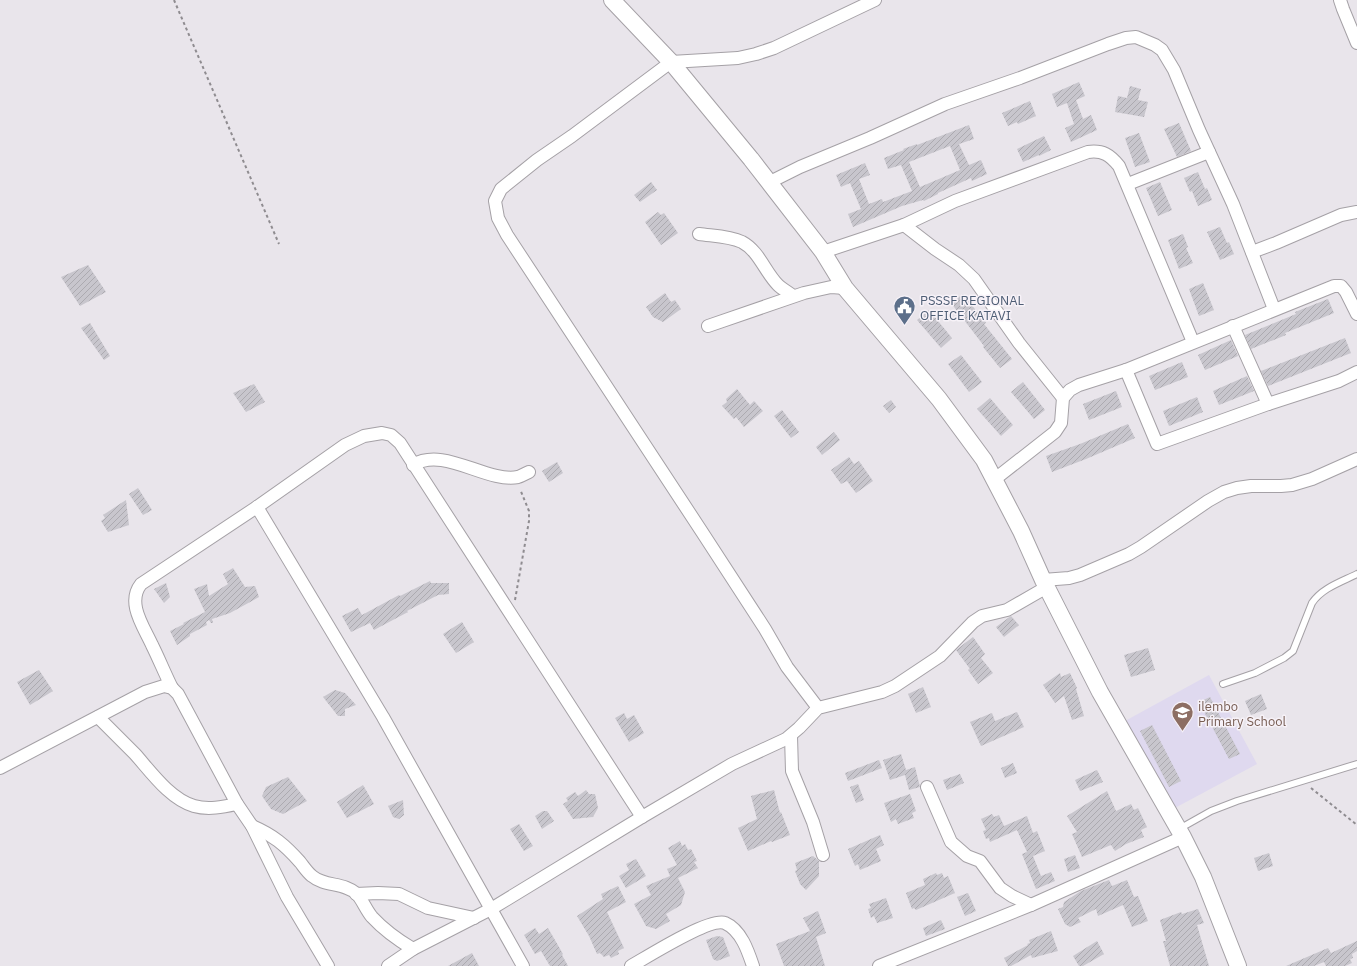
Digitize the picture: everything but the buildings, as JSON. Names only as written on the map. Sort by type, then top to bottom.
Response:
[{"type":"street","points":[[612,0],[671,62],[770,182],[823,252],[845,288],[939,399],[984,460],[995,479],[1100,692],[1181,833],[1203,877],[1238,966]]},
{"type":"street","points":[[818,708],[787,667],[706,539],[507,235],[498,218],[495,201],[502,189],[537,160],[572,136],[671,62],[738,58],[756,54],[774,48],[875,0]]},
{"type":"street","points":[[1340,0],[1357,43]]},
{"type":"street","points":[[770,182],[800,167],[870,138],[945,104],[1020,78],[1108,44],[1126,38],[1136,37],[1155,45],[1167,57],[1182,87],[1188,106],[1233,204],[1274,309]]},
{"type":"street","points":[[823,252],[904,225],[955,201],[1088,152],[1103,152],[1113,159],[1119,166],[1128,184],[1193,342]]},
{"type":"street","points":[[1128,184],[1209,152]]},
{"type":"street","points":[[1252,252],[1341,214],[1357,212]]},
{"type":"street","points":[[904,225],[959,265],[974,278],[1015,338],[1063,398]]},
{"type":"street","points":[[699,234],[728,238],[743,243],[759,258],[778,286],[793,296]]},
{"type":"street","points":[[995,479],[1055,432],[1061,423],[1063,398],[1070,390],[1079,385],[1126,370],[1334,286],[1341,286],[1346,292],[1357,314]]},
{"type":"street","points":[[708,326],[819,288],[845,288]]},
{"type":"street","points":[[1233,326],[1268,404]]},
{"type":"street","points":[[1126,370],[1157,444],[1268,404],[1339,381],[1357,372]]},
{"type":"street","points":[[328,966],[287,897],[252,826],[237,804],[178,694],[172,688],[139,620],[136,607],[137,589],[141,584],[257,507],[345,445],[374,433],[391,435],[400,443],[642,817]]},
{"type":"street","points":[[413,465],[429,459],[447,461],[502,476],[515,477],[529,472]]},
{"type":"street","points":[[388,966],[413,949],[491,909],[732,764],[771,747],[791,736],[818,708],[882,692],[895,686],[940,656],[973,622],[982,616],[1007,610],[1045,583],[1080,576],[1129,554],[1208,501],[1224,492],[1251,486],[1292,485],[1312,479],[1357,459]]},
{"type":"street","points":[[257,507],[383,717],[524,966]]},
{"type":"street","points":[[0,768],[145,692],[164,686],[172,688]]},
{"type":"street","points":[[98,717],[156,779],[179,800],[194,806],[206,808],[237,804]]},
{"type":"street","points":[[791,736],[792,771],[797,787],[813,822],[823,855]]},
{"type":"street","points":[[927,787],[951,842],[967,856],[980,861],[1000,888],[1012,896],[1031,905]]},
{"type":"street","points":[[252,826],[268,833],[318,880],[342,886],[356,894],[371,916],[379,924],[392,936],[413,949]]},
{"type":"street","points":[[879,966],[1031,905],[1181,833]]},
{"type":"street","points":[[356,894],[399,894],[428,908],[474,918]]},
{"type":"street","points":[[631,966],[700,928],[713,923],[723,922],[732,927],[738,935],[753,966]]},
{"type":"lane","points":[[1223,684],[1255,673],[1284,658],[1293,651],[1312,603],[1316,597],[1323,590],[1357,574]]},
{"type":"lane","points":[[1181,833],[1211,811],[1357,764]]},
{"type":"path","points":[[174,0],[279,244]]},
{"type":"path","points":[[512,616],[529,521],[529,511],[515,477]]},
{"type":"path","points":[[1303,781],[1357,824]]},
{"type":"shaded area","points":[[1209,675],[1257,764],[1173,809],[1125,721]]},
{"type":"place","name":"PSSSF REGIONAL OFFICE KATAVI","points":[[904,326]]},
{"type":"place","name":"ilembo Primary School","points":[[1183,732]]}]
